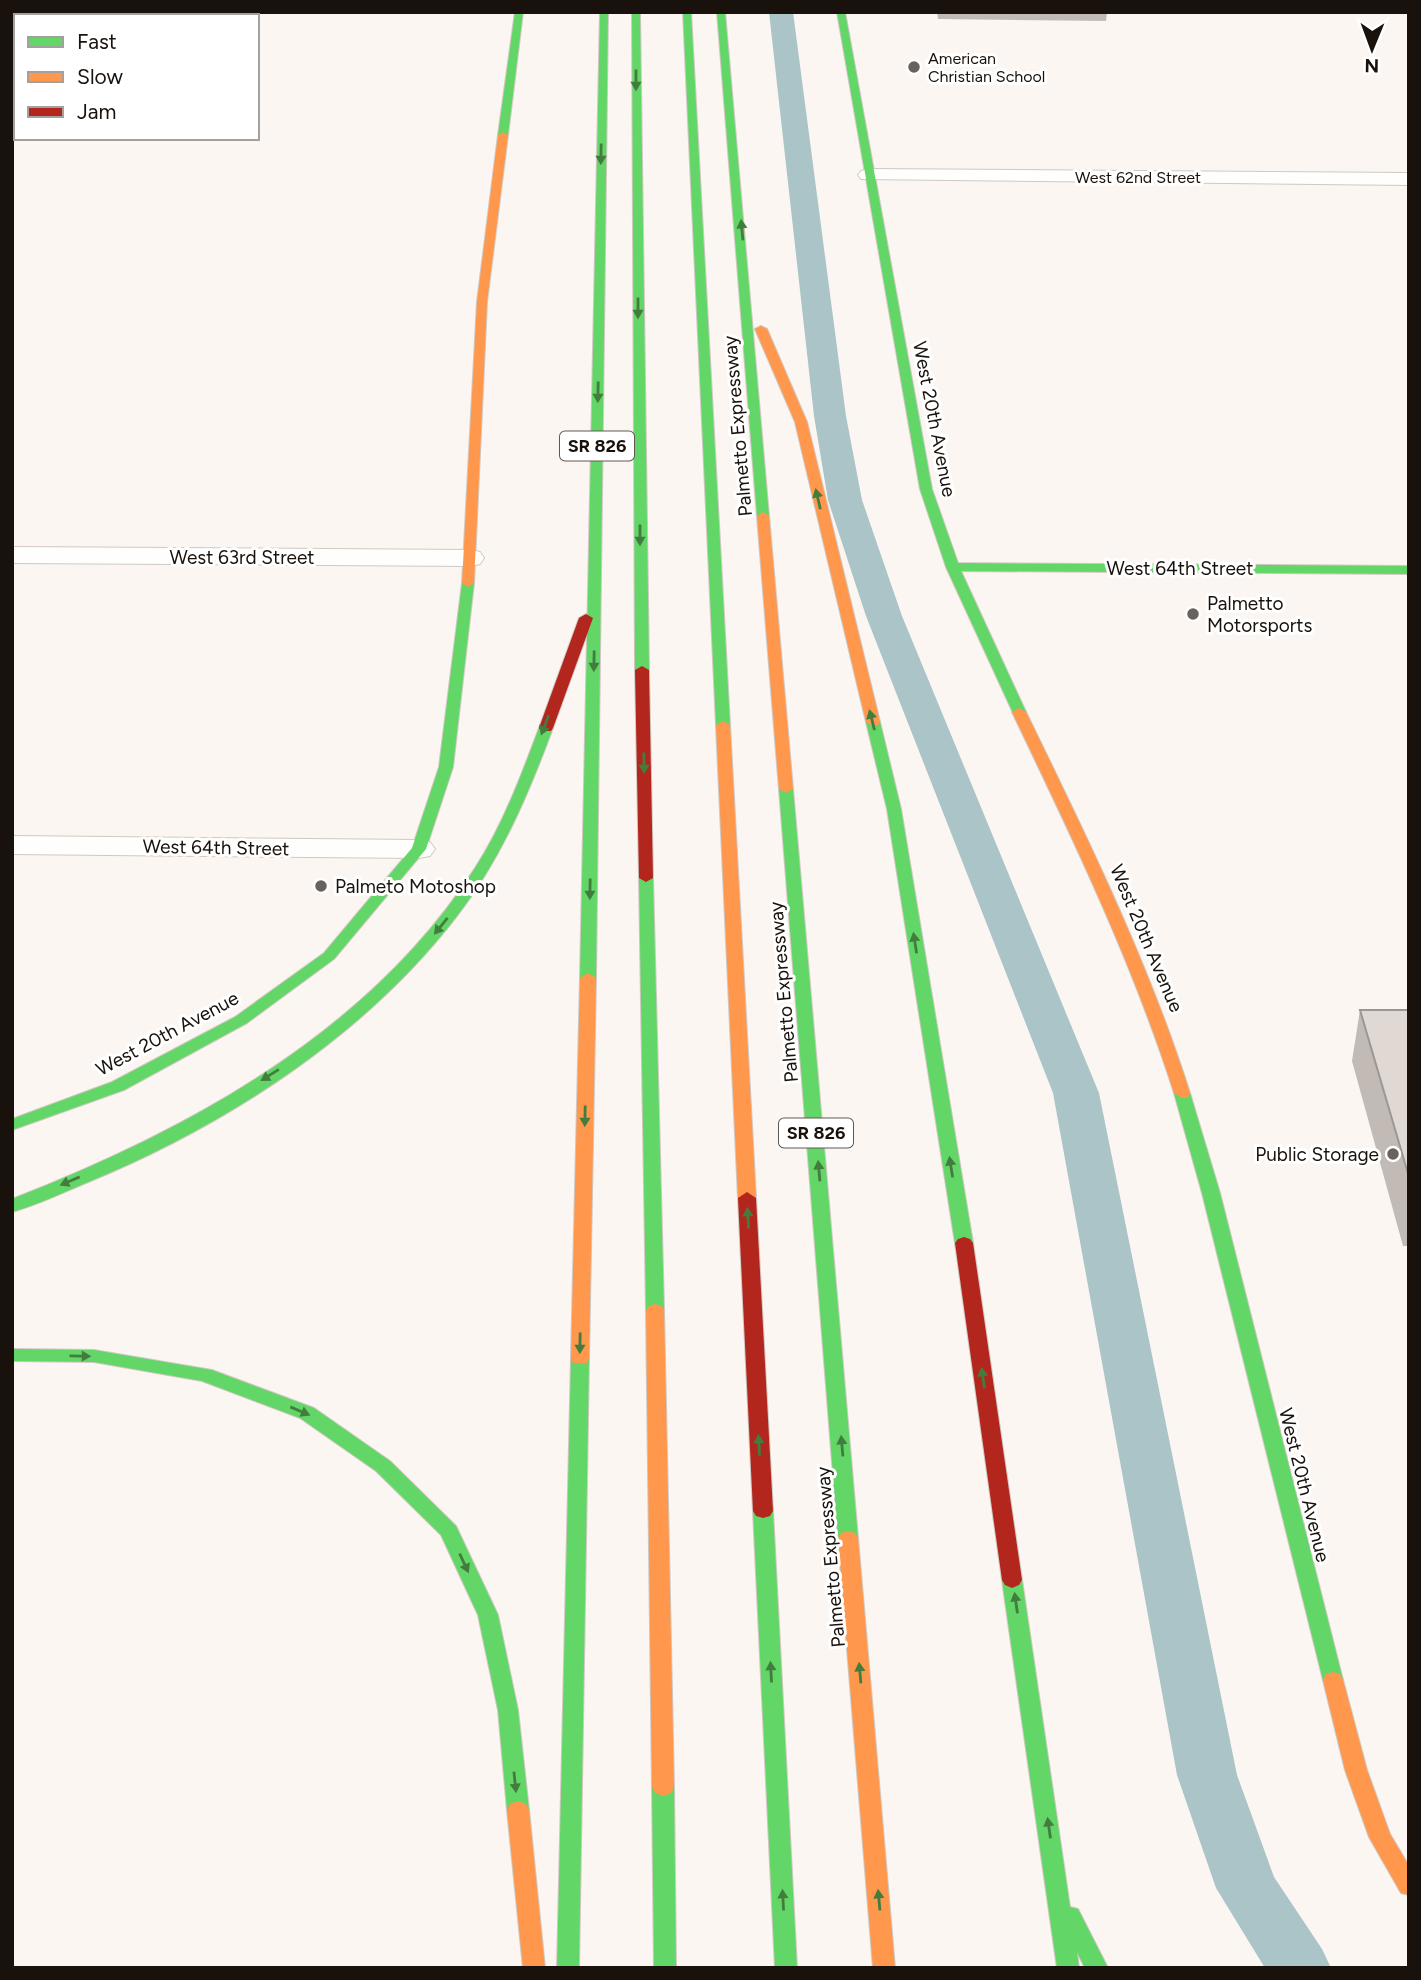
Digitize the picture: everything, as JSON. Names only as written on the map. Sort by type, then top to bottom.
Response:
[{"type":"main road","points":[[419,849],[446,767],[471,558],[482,302],[519,12]]},
{"type":"main road","name":"SR 826","points":[[568,1968],[596,593],[604,12]]},
{"type":"main road","points":[[636,12],[640,576],[662,1624],[665,1968]]},
{"type":"main road","points":[[687,12],[786,1968]]},
{"type":"main road","name":"Palmetto Expressway","points":[[721,12],[747,298],[884,1968]]},
{"type":"main road","name":"West 20th Avenue","points":[[841,12],[923,475],[952,566],[982,639],[1117,914],[1166,1038],[1211,1193],[1356,1770],[1380,1837],[1409,1886]]},
{"type":"main road","points":[[747,298],[801,422],[894,809],[962,1235],[1069,1968]]},
{"type":"main road","name":"West 64th Street","points":[[952,566],[1409,570]]},
{"type":"main road","points":[[12,1206],[157,1144],[284,1066],[389,983],[442,927],[483,869],[513,810],[596,593]]},
{"type":"main road","name":"West 20th Avenue","points":[[12,1125],[118,1086],[242,1020],[329,956],[419,849]]},
{"type":"main road","points":[[12,1355],[94,1356],[205,1375],[307,1413],[383,1466],[449,1531],[488,1615],[508,1710],[534,1968]]},
{"type":"main road","points":[[1059,1896],[1097,1968]]},
{"type":"street","name":"West 62nd Street","points":[[868,175],[1409,179]]},
{"type":"street","name":"West 63rd Street","points":[[12,555],[471,558]]},
{"type":"street","name":"West 64th Street","points":[[12,845],[419,849]]},
{"type":"building","points":[[1360,1010],[1409,1010],[1409,1177]]},
{"type":"waterway","points":[[781,12],[830,416],[845,500],[884,616],[1076,1093],[1207,1775],[1247,1888],[1300,1968]]},
{"type":"traffic: fast","points":[[503,135],[519,12]]},
{"type":"traffic: fast","points":[[588,978],[604,12]]},
{"type":"traffic: fast","points":[[636,12],[642,670]]},
{"type":"traffic: fast","points":[[687,12],[723,725]]},
{"type":"traffic: fast","points":[[721,12],[763,516]]},
{"type":"traffic: fast","points":[[841,12],[926,489],[968,602],[1019,712]]},
{"type":"traffic: fast","points":[[952,567],[1409,570]]},
{"type":"traffic: fast","points":[[12,1125],[118,1086],[241,1020],[329,956],[419,849],[446,767],[468,583]]},
{"type":"traffic: fast","points":[[873,722],[894,809],[964,1243]]},
{"type":"traffic: fast","points":[[12,1206],[139,1153],[236,1099],[331,1033],[375,995],[416,955],[452,913],[483,868],[510,817],[546,728]]},
{"type":"traffic: fast","points":[[786,789],[848,1538]]},
{"type":"traffic: fast","points":[[646,878],[655,1310]]},
{"type":"traffic: fast","points":[[1182,1093],[1211,1193],[1333,1680]]},
{"type":"traffic: fast","points":[[12,1355],[94,1356],[205,1375],[307,1413],[383,1466],[449,1531],[488,1615],[508,1710],[518,1810]]},
{"type":"traffic: fast","points":[[568,1968],[580,1358]]},
{"type":"traffic: fast","points":[[763,1511],[786,1968]]},
{"type":"traffic: fast","points":[[1012,1580],[1068,1968]]},
{"type":"traffic: fast","points":[[663,1787],[665,1968]]},
{"type":"traffic: fast","points":[[1070,1916],[1097,1968]]},
{"type":"traffic: slow","points":[[468,583],[482,302],[503,135]]},
{"type":"traffic: slow","points":[[761,329],[801,422],[873,722]]},
{"type":"traffic: slow","points":[[763,516],[786,789]]},
{"type":"traffic: slow","points":[[1019,712],[1087,852],[1129,947],[1149,995],[1182,1093]]},
{"type":"traffic: slow","points":[[723,725],[747,1198]]},
{"type":"traffic: slow","points":[[580,1358],[588,978]]},
{"type":"traffic: slow","points":[[655,1310],[663,1787]]},
{"type":"traffic: slow","points":[[848,1538],[884,1968]]},
{"type":"traffic: slow","points":[[1333,1680],[1356,1770],[1380,1837],[1409,1886]]},
{"type":"traffic: slow","points":[[518,1810],[534,1968]]},
{"type":"traffic: jam","points":[[546,728],[586,618]]},
{"type":"traffic: jam","points":[[642,670],[646,878]]},
{"type":"traffic: jam","points":[[747,1198],[763,1511]]},
{"type":"traffic: jam","points":[[964,1243],[1012,1580]]},
{"type":"place","name":"American Christian School","points":[[914,67]]},
{"type":"place","name":"Palmetto Motorsports","points":[[1193,614]]},
{"type":"place","name":"Palmeto Motoshop","points":[[321,886]]},
{"type":"place","name":"Public Storage","points":[[1393,1154]]}]
